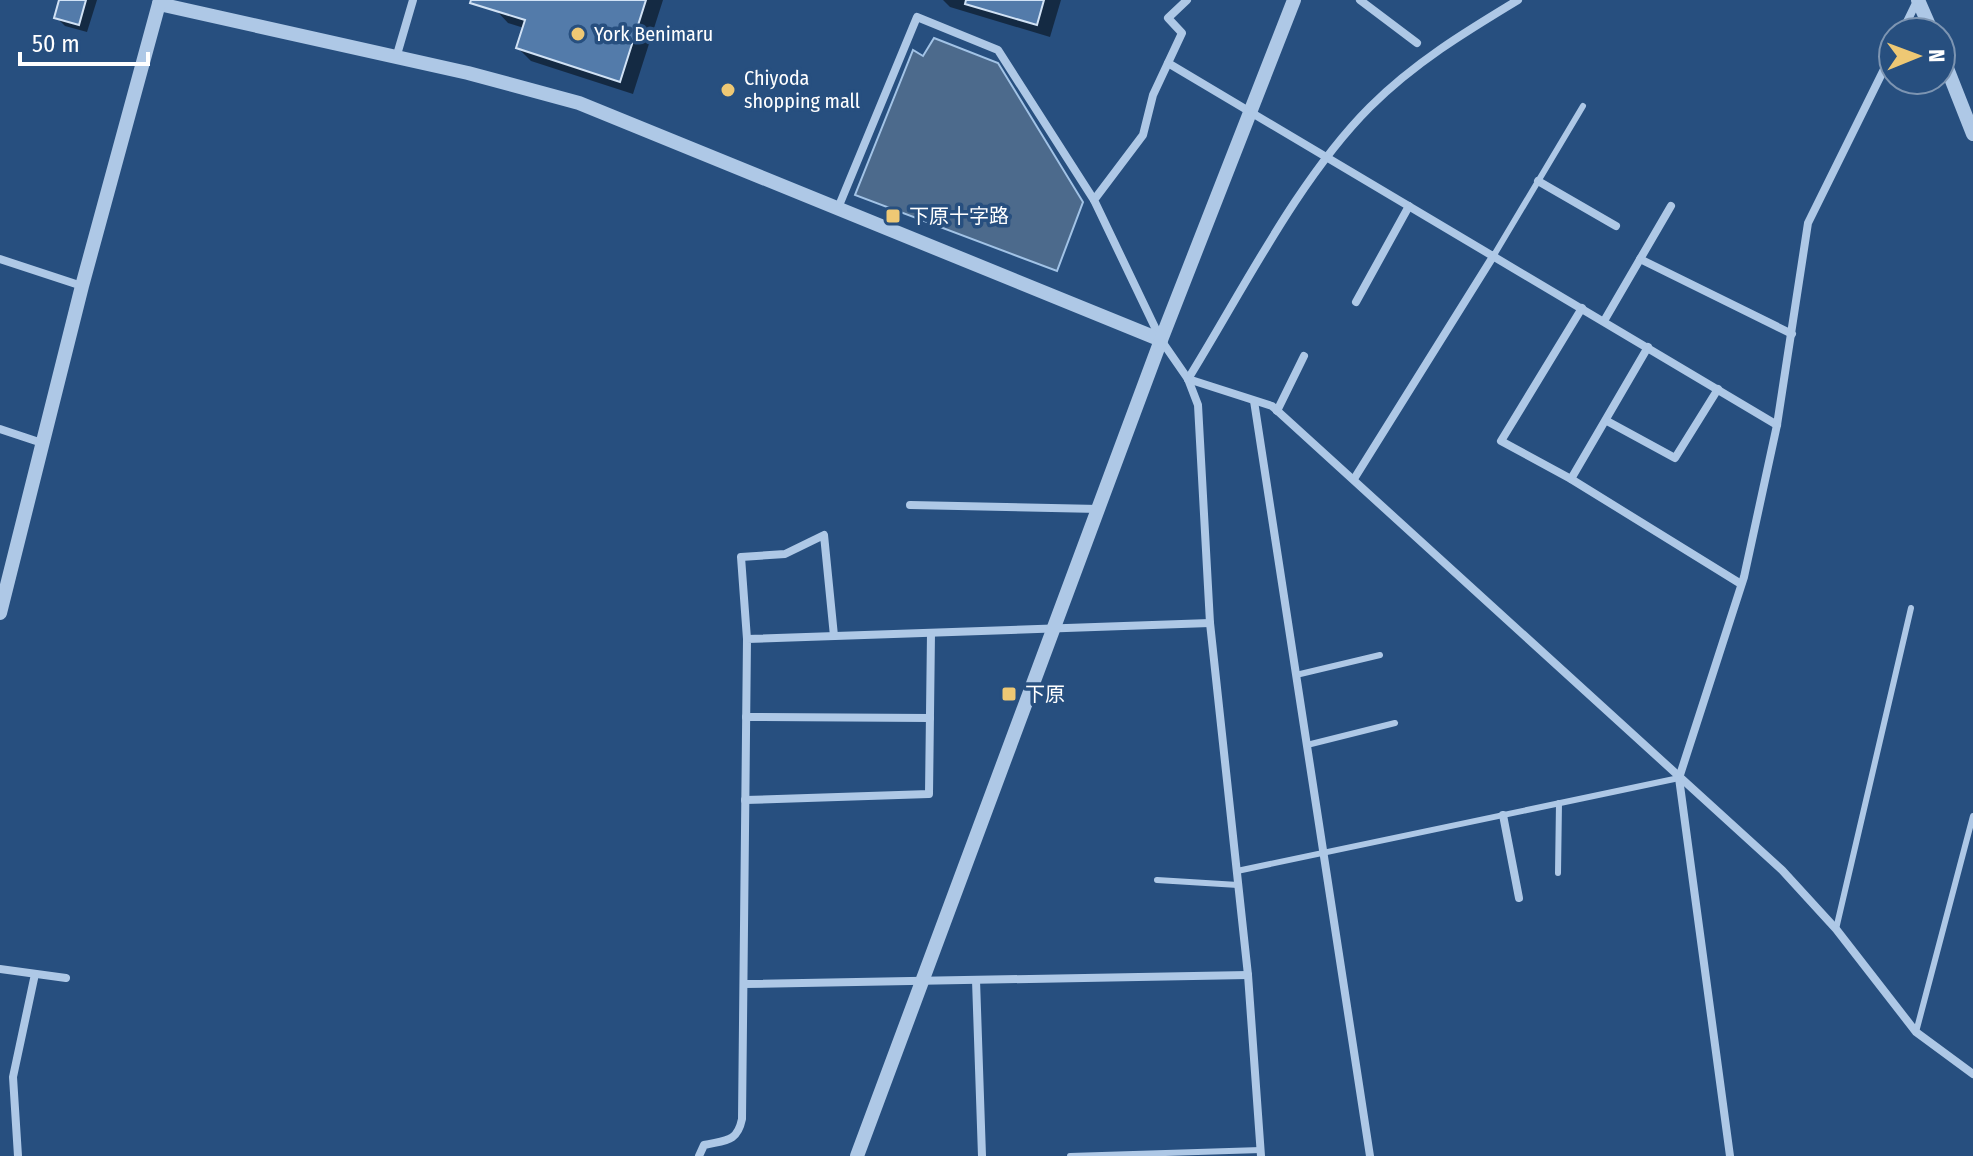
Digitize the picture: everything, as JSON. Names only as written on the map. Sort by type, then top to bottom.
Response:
[{"type":"street","points":[[396,58],[413,0]]},
{"type":"street","points":[[1094,200],[1143,135],[1153,95],[1182,33],[1168,18],[1187,0]]},
{"type":"street","points":[[857,1156],[925,981],[1161,340],[1294,0]]},
{"type":"street","points":[[1360,0],[1417,43]]},
{"type":"street","points":[[1188,379],[1329,157],[1368,109],[1405,75],[1454,38],[1518,0]]},
{"type":"street","points":[[0,613],[82,286],[160,2],[579,103],[1161,340]]},
{"type":"street","points":[[838,208],[917,17],[998,50],[1094,200],[1161,340],[1188,379],[1198,405],[1210,623],[1248,975],[1261,1153]]},
{"type":"street","points":[[1168,63],[1777,425]]},
{"type":"street","points":[[1730,1156],[1679,778],[1741,584],[1777,425],[1808,223],[1877,83]]},
{"type":"street","points":[[1957,94],[1973,134]]},
{"type":"street","points":[[1538,181],[1616,226]]},
{"type":"street","points":[[1356,302],[1409,206]]},
{"type":"street","points":[[1604,321],[1671,206]]},
{"type":"street","points":[[1354,479],[1494,255]]},
{"type":"street","points":[[0,259],[82,286]]},
{"type":"street","points":[[1640,259],[1792,334]]},
{"type":"street","points":[[1582,308],[1501,441],[1571,479],[1741,584]]},
{"type":"street","points":[[1571,479],[1648,347]]},
{"type":"street","points":[[1277,411],[1304,356]]},
{"type":"street","points":[[1188,379],[1277,411],[1354,479],[1782,870],[1836,929],[1916,1032],[1973,1074]]},
{"type":"street","points":[[1607,421],[1675,458],[1718,389]]},
{"type":"street","points":[[1254,401],[1370,1156]]},
{"type":"street","points":[[0,429],[42,443]]},
{"type":"street","points":[[910,505],[1100,509]]},
{"type":"street","points":[[699,1156],[704,1145],[732,1141],[739,1133],[744,984],[747,639],[741,557],[785,554],[824,535],[834,636]]},
{"type":"street","points":[[747,639],[1210,623]]},
{"type":"street","points":[[745,800],[929,794],[931,633]]},
{"type":"street","points":[[746,717],[930,718]]},
{"type":"street","points":[[1503,815],[1519,898]]},
{"type":"street","points":[[0,969],[66,978]]},
{"type":"street","points":[[18,1156],[13,1077],[35,974]]},
{"type":"street","points":[[744,984],[1248,975]]},
{"type":"street","points":[[976,980],[982,1156]]},
{"type":"lane","points":[[1494,255],[1583,106]]},
{"type":"lane","points":[[1836,929],[1911,608]]},
{"type":"lane","points":[[1296,675],[1380,655]]},
{"type":"lane","points":[[1307,745],[1395,723]]},
{"type":"lane","points":[[1237,871],[1679,778]]},
{"type":"lane","points":[[1558,873],[1559,803]]},
{"type":"lane","points":[[1916,1032],[1973,816]]},
{"type":"lane","points":[[1157,880],[1238,885]]},
{"type":"lane","points":[[1070,1156],[1261,1153]]},
{"type":"water","points":[[934,38],[998,63],[1083,202],[1057,271],[855,195],[913,50],[923,56]]},
{"type":"building","points":[[59,0],[86,0],[79,25],[54,18]]},
{"type":"building","name":"York Benimaru","points":[[471,0],[646,0],[620,82],[516,48],[525,20],[470,3]]},
{"type":"building","points":[[966,0],[1044,0],[1037,25],[965,4]]},
{"type":"place","name":"York Benimaru","points":[[578,34]]},
{"type":"place","name":"Chiyoda shopping mall","points":[[728,90]]},
{"type":"place","name":"下原十字路","points":[[893,216]]},
{"type":"place","name":"下原","points":[[1009,694]]}]
